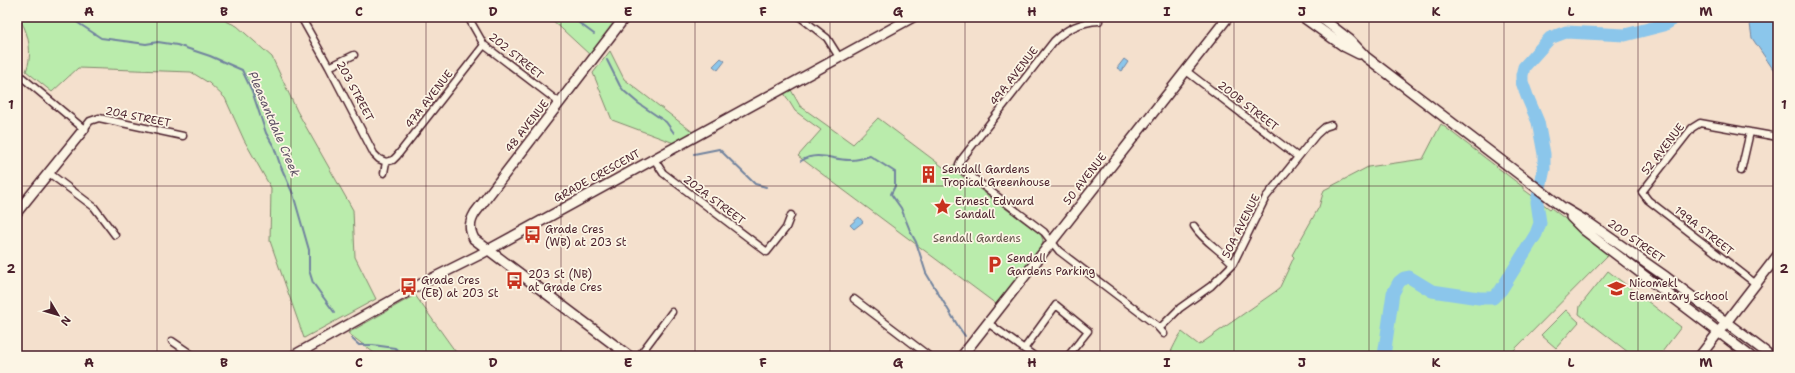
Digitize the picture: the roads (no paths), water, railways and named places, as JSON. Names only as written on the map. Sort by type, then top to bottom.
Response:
[{"type":"street","name":"203 STREET","points":[[301,17],[374,154],[379,159],[386,162]]},
{"type":"street","name":"202 STREET","points":[[468,17],[484,45],[560,103]]},
{"type":"street","name":"48 AVENUE","points":[[488,250],[474,239],[470,231],[469,223],[625,17]]},
{"type":"street","points":[[800,17],[827,38],[839,57]]},
{"type":"street","name":"GRADE CRESCENT","points":[[293,356],[423,283],[488,250],[912,17]]},
{"type":"street","name":"50 AVENUE","points":[[962,356],[1228,17]]},
{"type":"street","name":"200 STREET","points":[[1303,17],[1345,47],[1366,57]]},
{"type":"street","name":"200 STREET","points":[[1320,17],[1350,40],[1366,57],[1553,201],[1621,246],[1727,322],[1771,356]]},
{"type":"street","name":"49A AVENUE","points":[[1052,242],[1044,232],[963,172],[959,164],[1054,41],[1083,22],[1099,21]]},
{"type":"street","name":"47A AVENUE","points":[[386,162],[397,156],[484,45]]},
{"type":"street","points":[[329,67],[354,55]]},
{"type":"street","name":"200B STREET","points":[[1186,70],[1298,157]]},
{"type":"street","points":[[17,73],[84,129],[17,212]]},
{"type":"street","name":"204 STREET","points":[[84,129],[90,120],[99,118],[183,136]]},
{"type":"street","name":"52 AVENUE","points":[[1642,192],[1692,128],[1703,122],[1750,132]]},
{"type":"street","name":"50A AVENUE","points":[[1160,328],[1180,308],[1211,286],[1233,264],[1266,197],[1320,130],[1331,125]]},
{"type":"street","points":[[1740,170],[1750,132],[1778,137]]},
{"type":"street","name":"202A STREET","points":[[654,159],[662,173],[767,252],[786,228],[791,215]]},
{"type":"street","points":[[384,173],[386,162]]},
{"type":"street","points":[[49,172],[94,207],[115,235]]},
{"type":"street","name":"199A STREET","points":[[1642,192],[1648,200],[1756,284]]},
{"type":"street","name":"200 STREET","points":[[1562,207],[1584,230],[1750,356]]},
{"type":"street","points":[[1194,226],[1201,236],[1227,257],[1233,264]]},
{"type":"street","points":[[1052,242],[1059,251],[1160,328],[1164,334]]},
{"type":"street","points":[[488,250],[629,356]]},
{"type":"street","points":[[1700,356],[1778,255]]},
{"type":"street","points":[[854,299],[929,356]]},
{"type":"street","points":[[1024,349],[1056,305],[1088,331],[1068,356]]},
{"type":"street","points":[[639,356],[672,312]]},
{"type":"street","points":[[988,323],[1034,356]]},
{"type":"street","points":[[172,341],[194,356]]},
{"type":"water","points":[[1749,17],[1778,17],[1778,72],[1773,69],[1752,38]]},
{"type":"water","points":[[721,58],[725,61],[718,70],[713,66]]},
{"type":"water","points":[[1124,59],[1128,62],[1122,71],[1117,68]]},
{"type":"water","points":[[859,217],[863,222],[854,229],[850,225]]},
{"type":"waterway","name":"Pleasantdale Creek","points":[[69,17],[101,38],[146,44],[158,42],[177,45],[210,56],[242,70],[252,91],[266,133],[274,147],[293,194],[309,250],[309,270],[313,283],[334,312]]},
{"type":"waterway","points":[[571,17],[594,34]]},
{"type":"waterway","points":[[1384,356],[1393,293],[1399,282],[1404,278],[1409,277],[1432,291],[1479,298],[1493,298],[1501,290],[1536,234],[1540,223],[1537,202],[1544,169],[1544,154],[1538,122],[1522,82],[1524,67],[1550,38],[1566,32],[1625,35],[1664,25],[1673,17]]},
{"type":"waterway","points":[[607,60],[624,91],[638,103],[666,122],[674,133]]},
{"type":"waterway","points":[[694,154],[719,149],[755,184],[766,187]]},
{"type":"waterway","points":[[801,161],[814,156],[845,160],[860,159],[870,156],[895,172],[895,186],[891,194],[901,208],[916,242],[926,273],[965,336]]},
{"type":"waterway","name":"Pleasantdale Creek","points":[[351,338],[359,345],[395,348],[405,356]]},
{"type":"place","name":"Sendall Gardens Tropical Greenhouse","points":[[929,175]]},
{"type":"place","name":"Ernest Edward Sandall","points":[[942,207]]},
{"type":"place","name":"Grade Cres (WB) at 203 St","points":[[532,235]]},
{"type":"place","name":"Sendall Gardens Parking","points":[[994,264]]},
{"type":"place","name":"203 St (NB) at Grade Cres","points":[[515,280]]},
{"type":"place","name":"Grade Cres (EB) at 203 St","points":[[408,286]]},
{"type":"place","name":"Nicomekl Elementary School","points":[[1616,289]]},
{"type":"park label","name":"Sendall Gardens","points":[[977,238]]}]
